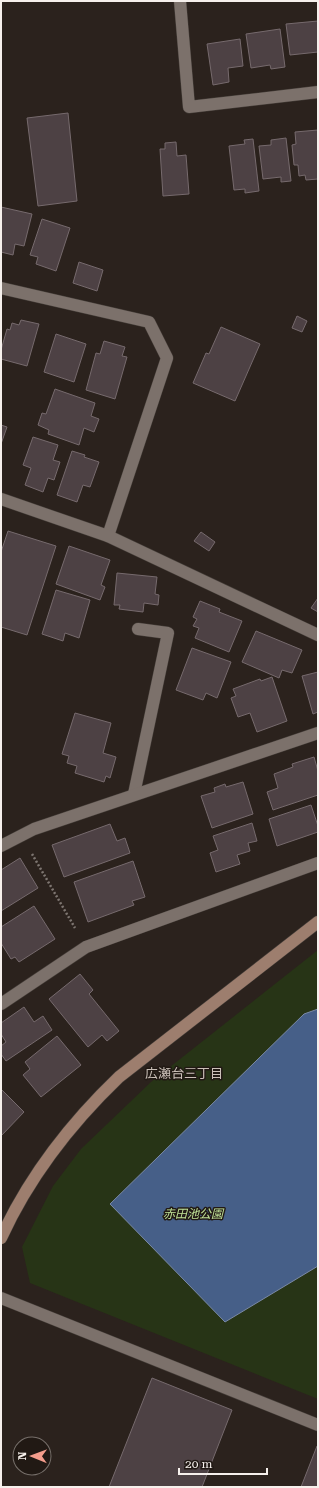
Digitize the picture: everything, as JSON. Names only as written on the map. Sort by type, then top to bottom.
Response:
[{"type":"street","points":[[180,1],[189,107],[318,92]]},
{"type":"street","points":[[1,288],[149,322],[167,358],[108,536]]},
{"type":"street","points":[[1,499],[108,536],[318,635]]},
{"type":"street","points":[[134,794],[168,634],[138,629]]},
{"type":"street","points":[[1,846],[34,828],[318,733]]},
{"type":"street","points":[[1,1004],[86,947],[318,863]]},
{"type":"street","points":[[1,1238],[38,1173],[58,1144],[100,1096],[119,1077],[318,922]]},
{"type":"street","points":[[1,1298],[318,1425]]},
{"type":"path","points":[[21,835],[86,947]]},
{"type":"green space","name":"赤田池公園","points":[[318,950],[318,1399],[30,1283],[22,1247],[53,1186],[81,1149],[151,1082]]},
{"type":"water","points":[[318,1009],[318,1266],[225,1322],[110,1204],[304,1014]]},
{"type":"building","points":[[318,21],[318,52],[290,55],[286,24]]},
{"type":"building","points":[[280,29],[285,67],[271,69],[270,65],[251,68],[246,34]]},
{"type":"building","points":[[240,39],[243,66],[228,68],[229,82],[213,85],[207,44]]},
{"type":"building","points":[[68,113],[77,201],[38,206],[27,118]]},
{"type":"building","points":[[318,130],[318,179],[306,180],[305,175],[299,176],[298,165],[294,165],[292,145],[296,144],[295,132]]},
{"type":"building","points":[[286,138],[291,181],[281,182],[281,177],[263,179],[259,146],[271,145],[271,140]]},
{"type":"building","points":[[253,139],[259,191],[245,193],[245,189],[234,190],[229,146],[245,144],[244,140]]},
{"type":"building","points":[[176,142],[177,156],[186,155],[189,194],[163,196],[160,149],[165,149],[165,143]]},
{"type":"building","points":[[1,207],[32,214],[24,246],[15,244],[13,255],[1,252]]},
{"type":"building","points":[[42,219],[70,228],[56,271],[36,264],[38,257],[30,255]]},
{"type":"building","points":[[79,262],[103,270],[97,291],[73,283]]},
{"type":"building","points":[[297,316],[307,321],[302,332],[292,328]]},
{"type":"building","points":[[21,320],[39,324],[27,366],[1,359],[1,350],[7,329],[10,330],[12,323],[19,325]]},
{"type":"building","points":[[221,327],[260,344],[235,401],[193,383],[206,353],[209,354]]},
{"type":"building","points":[[56,334],[86,344],[74,382],[44,372]]},
{"type":"building","points":[[104,341],[125,347],[122,356],[127,357],[115,399],[86,390],[96,353],[100,354]]},
{"type":"building","points":[[55,389],[95,403],[91,416],[99,419],[94,432],[84,428],[79,445],[48,434],[49,430],[38,425],[42,413],[46,414]]},
{"type":"building","points":[[1,425],[7,427],[1,444]]},
{"type":"building","points":[[33,437],[58,445],[53,460],[60,462],[54,480],[48,478],[43,492],[25,485],[31,468],[23,465]]},
{"type":"building","points":[[72,451],[85,455],[84,457],[99,462],[90,487],[83,485],[77,502],[57,495]]},
{"type":"building","points":[[8,531],[56,546],[27,635],[1,627],[1,552]]},
{"type":"building","points":[[201,532],[215,542],[209,551],[194,541]]},
{"type":"building","points":[[69,546],[110,560],[101,585],[105,587],[100,600],[56,584]]},
{"type":"building","points":[[117,573],[157,577],[155,594],[159,595],[158,605],[144,603],[143,612],[119,609],[120,605],[114,605]]},
{"type":"building","points":[[56,590],[90,600],[79,638],[65,633],[63,641],[42,634]]},
{"type":"building","points":[[318,598],[318,612],[311,608]]},
{"type":"building","points":[[200,601],[220,609],[219,612],[242,621],[229,652],[195,638],[199,628],[193,626],[197,619],[193,617]]},
{"type":"building","points":[[256,631],[302,650],[292,673],[282,670],[279,678],[242,662]]},
{"type":"building","points":[[192,648],[231,662],[217,698],[206,693],[203,700],[176,690]]},
{"type":"building","points":[[318,672],[318,712],[313,714],[302,676]]},
{"type":"building","points":[[272,677],[287,721],[257,732],[250,713],[238,717],[231,698],[236,696],[233,689],[260,679],[261,681]]},
{"type":"building","points":[[75,713],[111,723],[103,753],[116,757],[110,778],[106,776],[104,782],[75,773],[77,766],[67,763],[69,756],[62,754]]},
{"type":"building","points":[[314,757],[318,771],[318,795],[273,810],[267,792],[278,788],[274,774],[293,767],[292,764]]},
{"type":"building","points":[[243,782],[253,814],[212,828],[201,796],[215,792],[214,788],[225,784],[226,787]]},
{"type":"building","points":[[311,805],[318,826],[318,832],[277,846],[269,819]]},
{"type":"building","points":[[252,823],[257,841],[248,843],[250,851],[237,855],[240,864],[216,872],[210,853],[218,850],[213,836]]},
{"type":"building","points":[[110,824],[117,841],[125,838],[130,853],[64,877],[52,845]]},
{"type":"building","points":[[20,858],[38,888],[1,911],[1,870]]},
{"type":"building","points":[[133,861],[145,897],[132,901],[134,905],[88,922],[74,882]]},
{"type":"building","points":[[34,906],[55,939],[19,962],[15,957],[11,959],[1,943],[1,927]]},
{"type":"building","points":[[80,974],[93,990],[89,994],[119,1031],[107,1041],[102,1035],[88,1047],[49,999]]},
{"type":"building","points":[[24,1007],[34,1022],[43,1016],[52,1030],[6,1061],[1,1054],[1,1046],[6,1042],[1,1034],[1,1023]]},
{"type":"building","points":[[57,1036],[81,1065],[41,1097],[23,1075],[30,1069],[25,1062]]},
{"type":"building","points":[[1,1089],[24,1112],[1,1136]]},
{"type":"building","points":[[152,1378],[232,1410],[202,1487],[109,1487]]},
{"type":"building","points":[[317,1446],[318,1487],[301,1487]]},
{"type":"district","name":"広瀬台三丁目","points":[[184,1073]]}]
